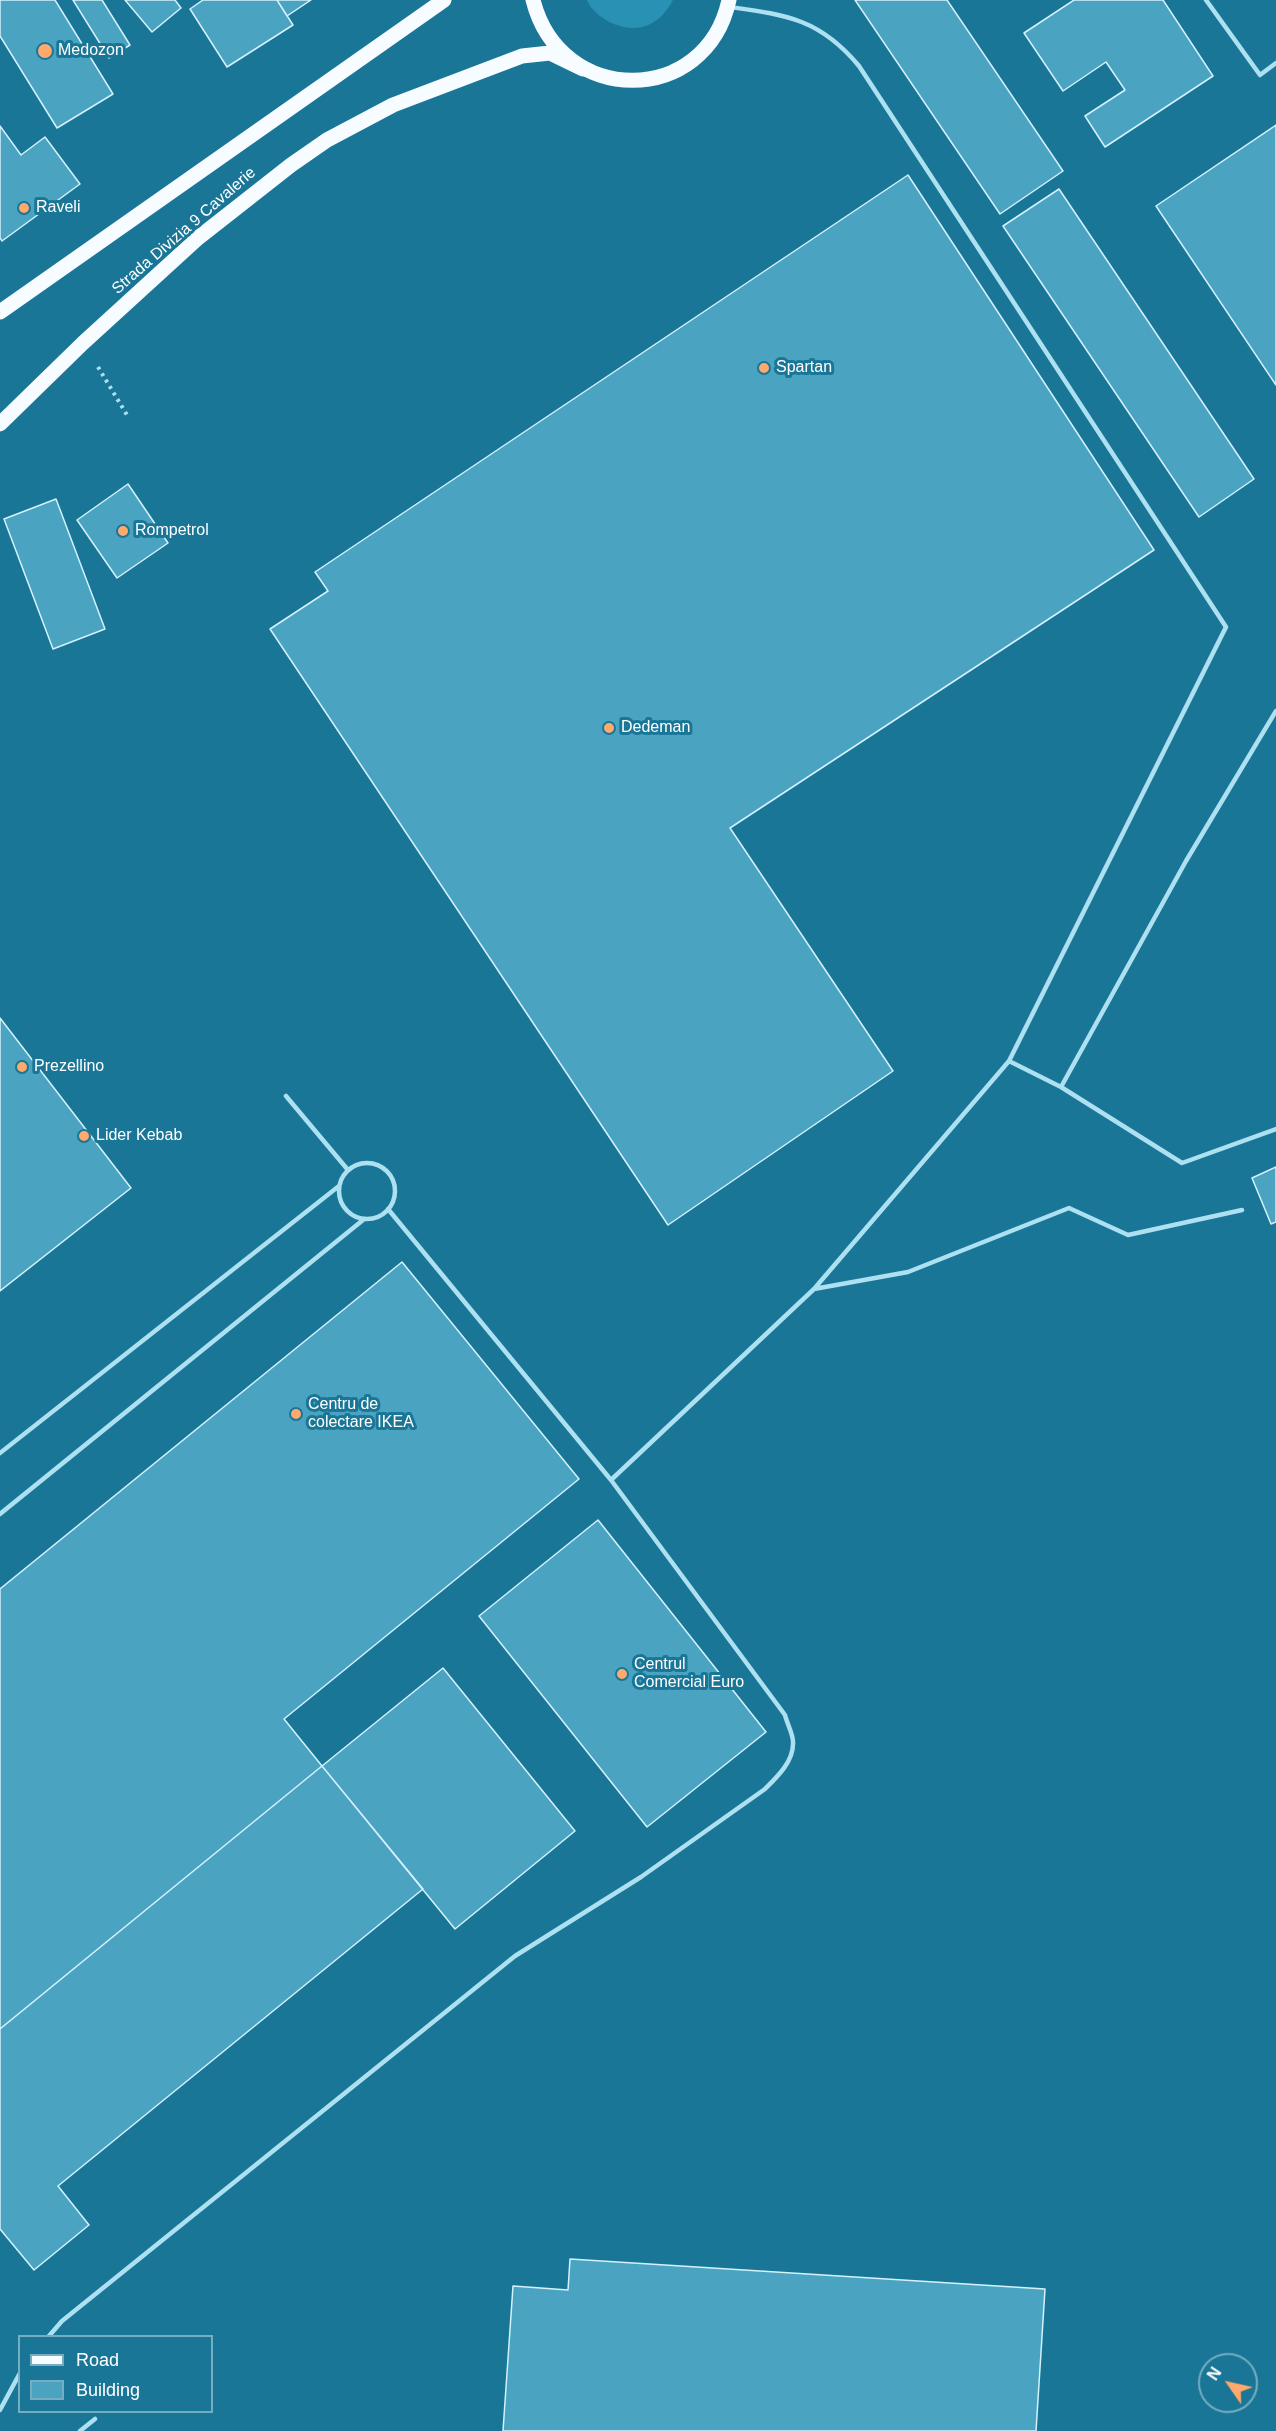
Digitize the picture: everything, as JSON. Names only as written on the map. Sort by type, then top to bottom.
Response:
[{"type":"main road","name":"Strada Divizia 9 Cavalerie","points":[[0,312],[444,0]]},
{"type":"main road","points":[[533,0],[543,30],[555,46],[584,69],[616,80],[634,81],[664,75],[692,59],[715,34],[728,3]]},
{"type":"main road","name":"Strada Divizia 9 Cavalerie","points":[[0,424],[198,238],[291,165],[337,135],[420,94],[522,56],[550,53],[584,69]]},
{"type":"lane","points":[[1206,0],[1260,75],[1276,63]]},
{"type":"lane","points":[[611,1480],[814,1289],[1010,1061],[1226,627],[859,66],[842,48],[806,23],[783,15],[728,3]]},
{"type":"lane","points":[[1061,1087],[1186,861],[1276,711]]},
{"type":"lane","points":[[1010,1061],[1061,1087],[1182,1163],[1276,1129]]},
{"type":"lane","points":[[286,1096],[348,1170]]},
{"type":"lane","points":[[0,1453],[339,1186],[348,1170],[365,1163],[382,1168],[389,1175],[395,1192],[388,1209],[373,1220],[363,1220],[346,1212],[338,1195],[339,1186]]},
{"type":"lane","points":[[814,1289],[908,1272],[1069,1208],[1128,1235],[1242,1209]]},
{"type":"lane","points":[[51,2335],[62,2321],[515,1956],[641,1877],[765,1789],[779,1776],[789,1760],[794,1743],[785,1715],[611,1480],[388,1209]]},
{"type":"lane","points":[[0,1514],[363,1220]]},
{"type":"lane","points":[[0,2410],[18,2377]]},
{"type":"lane","points":[[80,2431],[95,2419]]},
{"type":"path","points":[[83,344],[127,415]]},
{"type":"shaded area","points":[[587,0],[673,0],[668,9],[656,20],[634,28],[618,25],[602,18]]},
{"type":"building","points":[[0,0],[55,0],[113,94],[57,128],[0,36]]},
{"type":"building","points":[[73,0],[102,0],[130,45],[109,58]]},
{"type":"building","points":[[125,0],[175,0],[181,8],[152,32]]},
{"type":"building","points":[[203,0],[277,0],[293,25],[227,67],[190,9]]},
{"type":"building","points":[[277,0],[311,0],[287,16]]},
{"type":"building","points":[[855,0],[947,0],[1063,171],[1000,214]]},
{"type":"building","points":[[1074,0],[1163,0],[1213,76],[1105,147],[1085,116],[1125,90],[1106,62],[1063,91],[1024,33]]},
{"type":"building","points":[[1276,125],[1276,385],[1156,206]]},
{"type":"building","points":[[0,126],[21,155],[45,137],[80,184],[2,241],[0,238]]},
{"type":"building","name":"Dedeman","points":[[908,175],[1154,550],[730,828],[893,1071],[668,1225],[270,629],[328,591],[315,572]]},
{"type":"building","points":[[1059,189],[1254,479],[1199,517],[1003,226]]},
{"type":"building","name":"Rompetrol","points":[[128,484],[168,543],[117,578],[77,520]]},
{"type":"building","points":[[56,499],[105,629],[53,649],[4,519]]},
{"type":"building","points":[[0,1018],[131,1188],[0,1291]]},
{"type":"building","points":[[1276,1167],[1276,1222],[1271,1224],[1252,1178]]},
{"type":"building","points":[[402,1262],[579,1479],[284,1719],[322,1766],[0,2029],[0,1589]]},
{"type":"building","points":[[598,1520],[766,1732],[647,1827],[479,1616]]},
{"type":"building","points":[[443,1668],[575,1831],[455,1929],[322,1766]]},
{"type":"building","points":[[322,1766],[423,1889],[58,2186],[89,2225],[34,2270],[0,2229],[0,2029]]},
{"type":"building","points":[[570,2259],[1045,2289],[1036,2431],[503,2431],[513,2286],[568,2290]]},
{"type":"place","name":"Medozon","points":[[45,51]]},
{"type":"place","name":"Raveli","points":[[24,208]]},
{"type":"place","name":"Spartan","points":[[764,368]]},
{"type":"place","name":"Rompetrol","points":[[123,531]]},
{"type":"place","name":"Dedeman","points":[[609,728]]},
{"type":"place","name":"Prezellino","points":[[22,1067]]},
{"type":"place","name":"Lider Kebab","points":[[84,1136]]},
{"type":"place","name":"Centru de colectare IKEA","points":[[296,1414]]},
{"type":"place","name":"Centrul Comercial Euro","points":[[622,1674]]}]
